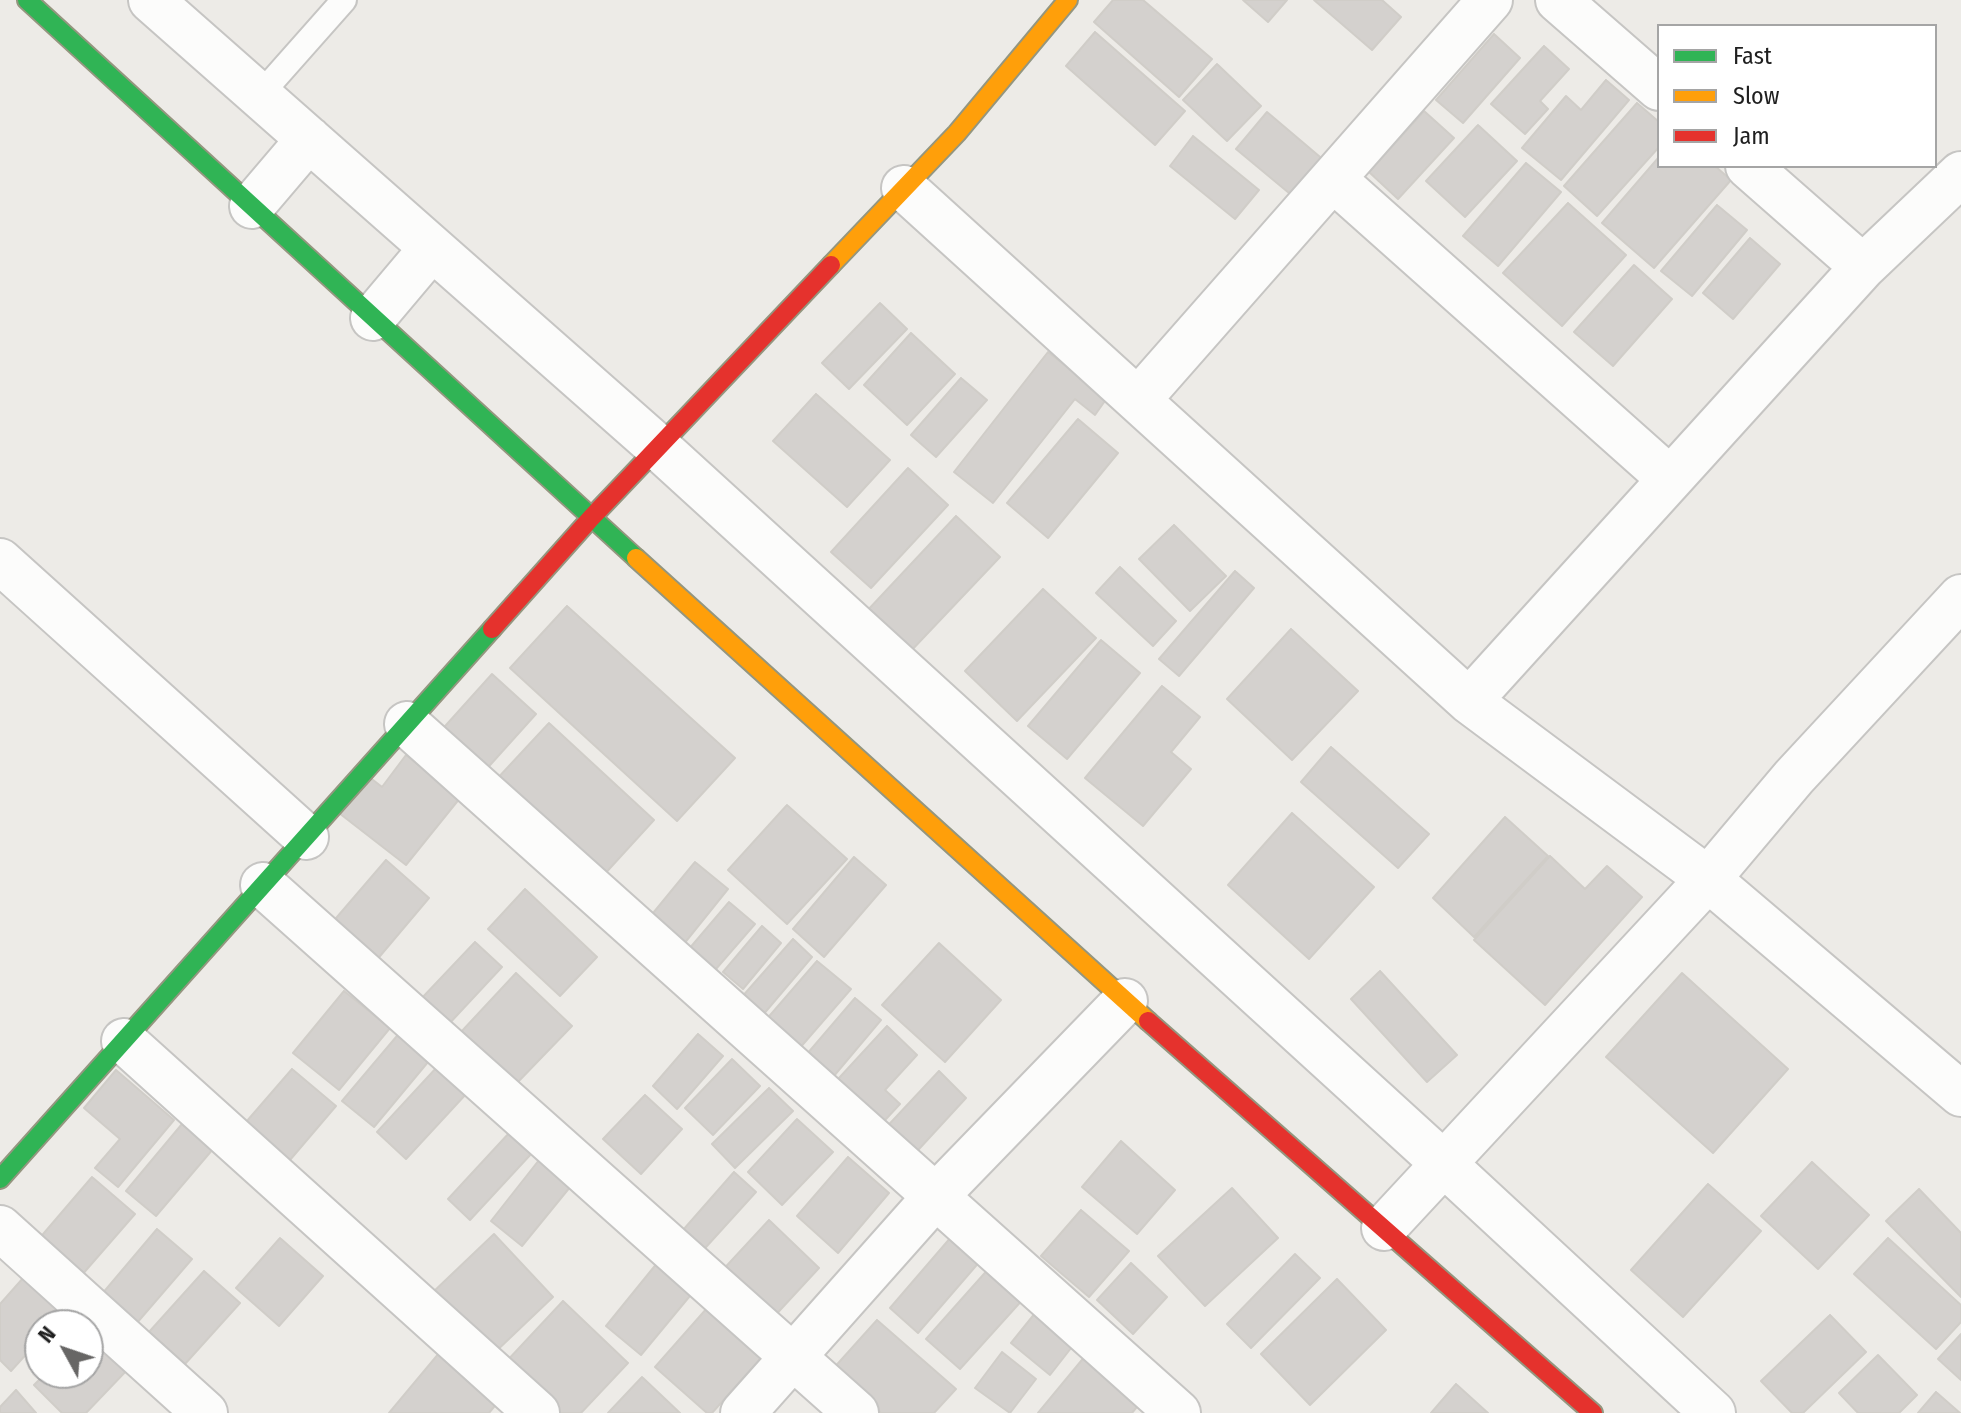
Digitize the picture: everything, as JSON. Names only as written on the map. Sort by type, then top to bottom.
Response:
[{"type":"street","points":[[27,0],[591,518],[1125,1001],[1593,1413]]},
{"type":"street","points":[[151,0],[659,448],[1713,1413]]},
{"type":"street","points":[[0,1179],[591,518],[957,133],[1068,0]]},
{"type":"street","points":[[1138,400],[1490,0]]},
{"type":"street","points":[[1558,0],[1657,86]]},
{"type":"street","points":[[252,206],[309,139]]},
{"type":"street","points":[[1750,168],[1863,267]]},
{"type":"street","points":[[1469,701],[1863,267],[1961,174]]},
{"type":"street","points":[[1333,179],[1670,479]]},
{"type":"street","points":[[904,188],[1469,701],[1708,879],[1953,1071]]},
{"type":"street","points":[[373,318],[432,248]]},
{"type":"street","points":[[0,561],[306,837]]},
{"type":"street","points":[[1384,1228],[1708,879],[1794,777],[1961,597]]},
{"type":"street","points":[[407,724],[1178,1413]]},
{"type":"street","points":[[263,885],[856,1413]]},
{"type":"street","points":[[743,1413],[935,1197],[1125,1001]]},
{"type":"street","points":[[124,1041],[537,1413]]},
{"type":"street","points":[[0,1228],[205,1413]]},
{"type":"lane","points":[[259,96],[344,0]]},
{"type":"building","points":[[1113,0],[1143,0],[1212,59],[1179,97],[1094,22]]},
{"type":"building","points":[[1243,0],[1287,0],[1268,22]]},
{"type":"building","points":[[1314,0],[1382,0],[1401,17],[1372,50]]},
{"type":"building","points":[[1095,32],[1185,111],[1155,145],[1066,66]]},
{"type":"building","points":[[1494,34],[1520,58],[1463,123],[1436,100]]},
{"type":"building","points":[[1544,46],[1569,69],[1540,101],[1548,109],[1525,134],[1491,104]]},
{"type":"building","points":[[1217,64],[1261,106],[1227,141],[1183,100]]},
{"type":"building","points":[[1606,80],[1629,100],[1561,180],[1522,148],[1566,96],[1581,110]]},
{"type":"building","points":[[1637,103],[1657,120],[1657,149],[1597,216],[1564,186]]},
{"type":"building","points":[[1424,111],[1454,138],[1398,199],[1369,172]]},
{"type":"building","points":[[1267,112],[1326,162],[1295,198],[1236,149]]},
{"type":"building","points":[[1478,125],[1517,161],[1465,217],[1426,181]]},
{"type":"building","points":[[1193,136],[1259,190],[1235,219],[1170,166]]},
{"type":"building","points":[[1657,159],[1657,168],[1717,168],[1731,180],[1654,268],[1602,223]]},
{"type":"building","points":[[1526,163],[1561,192],[1498,266],[1463,236]]},
{"type":"building","points":[[1568,203],[1626,255],[1562,326],[1503,273]]},
{"type":"building","points":[[1717,205],[1747,230],[1692,296],[1661,271]]},
{"type":"building","points":[[1750,238],[1780,264],[1733,319],[1703,293]]},
{"type":"building","points":[[1634,265],[1672,299],[1613,366],[1574,332]]},
{"type":"building","points":[[880,303],[907,329],[849,389],[822,363]]},
{"type":"building","points":[[911,333],[955,374],[907,425],[864,385]]},
{"type":"building","points":[[1048,352],[1107,398],[1095,415],[1075,399],[993,503],[954,472]]},
{"type":"building","points":[[961,378],[987,400],[936,457],[911,435]]},
{"type":"building","points":[[816,394],[890,460],[847,507],[773,441]]},
{"type":"building","points":[[1078,419],[1118,453],[1048,538],[1007,503]]},
{"type":"building","points":[[908,468],[948,505],[871,588],[831,552]]},
{"type":"building","points":[[956,516],[1000,557],[909,653],[866,612]]},
{"type":"building","points":[[1174,525],[1226,576],[1190,611],[1139,559]]},
{"type":"building","points":[[1120,567],[1176,621],[1153,646],[1096,593]]},
{"type":"building","points":[[1235,571],[1254,588],[1179,676],[1159,659]]},
{"type":"building","points":[[1043,589],[1096,638],[1017,721],[965,671]]},
{"type":"building","points":[[567,606],[735,758],[677,821],[510,668]]},
{"type":"building","points":[[1291,629],[1358,691],[1292,760],[1227,699]]},
{"type":"building","points":[[1101,640],[1140,673],[1067,759],[1028,726]]},
{"type":"building","points":[[492,674],[536,714],[482,774],[438,734]]},
{"type":"building","points":[[1162,686],[1200,717],[1171,752],[1191,769],[1143,826],[1085,778]]},
{"type":"building","points":[[549,723],[654,820],[601,878],[495,781]]},
{"type":"building","points":[[1331,747],[1429,834],[1398,868],[1301,782]]},
{"type":"building","points":[[406,755],[460,798],[406,865],[339,813],[368,776],[382,787]]},
{"type":"building","points":[[787,805],[847,859],[787,924],[728,870]]},
{"type":"building","points":[[1292,813],[1374,887],[1309,959],[1228,885]]},
{"type":"building","points":[[1505,817],[1548,856],[1474,937],[1433,898]]},
{"type":"building","points":[[1550,856],[1585,889],[1607,866],[1642,897],[1545,1005],[1474,940]]},
{"type":"building","points":[[854,857],[886,885],[824,957],[793,929]]},
{"type":"building","points":[[386,860],[429,898],[375,962],[331,924]]},
{"type":"building","points":[[695,862],[728,889],[683,945],[649,918]]},
{"type":"building","points":[[525,889],[597,957],[560,996],[488,929]]},
{"type":"building","points":[[729,902],[755,924],[709,977],[683,956]]},
{"type":"building","points":[[762,926],[781,943],[743,989],[723,972]]},
{"type":"building","points":[[793,939],[812,957],[762,1016],[741,998]]},
{"type":"building","points":[[475,942],[502,967],[447,1026],[420,1000]]},
{"type":"building","points":[[939,943],[1001,1000],[945,1062],[882,1005]]},
{"type":"building","points":[[817,961],[851,989],[792,1057],[759,1028]]},
{"type":"building","points":[[1380,971],[1457,1055],[1427,1082],[1351,999]]},
{"type":"building","points":[[516,973],[572,1026],[516,1084],[461,1032]]},
{"type":"building","points":[[1682,973],[1788,1069],[1713,1153],[1606,1057]]},
{"type":"building","points":[[344,991],[390,1028],[339,1090],[293,1053]]},
{"type":"building","points":[[855,998],[881,1020],[828,1083],[801,1061]]},
{"type":"building","points":[[887,1026],[917,1055],[885,1090],[900,1104],[873,1133],[827,1091]]},
{"type":"building","points":[[402,1030],[433,1056],[374,1127],[342,1101]]},
{"type":"building","points":[[698,1034],[723,1056],[677,1109],[653,1086]]},
{"type":"building","points":[[732,1059],[760,1086],[713,1135],[685,1108]]},
{"type":"building","points":[[438,1066],[467,1093],[406,1159],[377,1132]]},
{"type":"building","points":[[292,1069],[336,1106],[284,1167],[240,1129]]},
{"type":"building","points":[[116,1070],[174,1120],[118,1187],[95,1168],[120,1139],[84,1108]]},
{"type":"building","points":[[939,1071],[966,1098],[908,1161],[880,1134]]},
{"type":"building","points":[[769,1088],[793,1111],[735,1168],[712,1144]]},
{"type":"building","points":[[645,1095],[682,1129],[641,1174],[603,1139]]},
{"type":"building","points":[[797,1119],[833,1152],[782,1205],[748,1172]]},
{"type":"building","points":[[182,1124],[213,1149],[156,1216],[126,1191]]},
{"type":"building","points":[[510,1132],[532,1153],[470,1220],[448,1199]]},
{"type":"building","points":[[1121,1141],[1175,1190],[1137,1234],[1082,1187]]},
{"type":"building","points":[[543,1155],[575,1181],[522,1246],[491,1221]]},
{"type":"building","points":[[848,1157],[889,1193],[838,1253],[797,1216]]},
{"type":"building","points":[[1812,1162],[1869,1215],[1818,1269],[1761,1216]]},
{"type":"building","points":[[734,1172],[756,1192],[697,1257],[676,1238]]},
{"type":"building","points":[[92,1177],[135,1214],[81,1276],[38,1240]]},
{"type":"building","points":[[1708,1184],[1761,1231],[1683,1317],[1631,1270]]},
{"type":"building","points":[[1232,1188],[1278,1238],[1205,1306],[1158,1256]]},
{"type":"building","points":[[1919,1189],[1961,1233],[1961,1297],[1886,1221]]},
{"type":"building","points":[[1081,1210],[1129,1251],[1089,1297],[1041,1256]]},
{"type":"building","points":[[769,1220],[819,1268],[770,1321],[719,1274]]},
{"type":"building","points":[[157,1229],[192,1259],[136,1324],[102,1294]]},
{"type":"building","points":[[494,1234],[553,1297],[490,1357],[431,1294]]},
{"type":"building","points":[[952,1236],[981,1260],[918,1333],[890,1308]]},
{"type":"building","points":[[280,1238],[323,1276],[279,1326],[236,1288]]},
{"type":"building","points":[[1888,1238],[1961,1305],[1961,1322],[1936,1349],[1854,1274]]},
{"type":"building","points":[[1295,1254],[1320,1278],[1251,1348],[1227,1324]]},
{"type":"building","points":[[658,1262],[694,1291],[641,1355],[606,1326]]},
{"type":"building","points":[[1131,1263],[1167,1297],[1133,1334],[1097,1300]]},
{"type":"building","points":[[991,1266],[1025,1297],[960,1369],[926,1339]]},
{"type":"building","points":[[204,1271],[240,1303],[185,1364],[149,1332]]},
{"type":"building","points":[[24,1277],[59,1309],[24,1309],[24,1357],[11,1371],[0,1360],[0,1304]]},
{"type":"building","points":[[1337,1279],[1386,1330],[1310,1405],[1261,1354]]},
{"type":"building","points":[[563,1301],[628,1363],[581,1413],[558,1413],[505,1363]]},
{"type":"building","points":[[708,1307],[763,1356],[712,1413],[707,1413],[655,1367]]},
{"type":"building","points":[[1036,1312],[1075,1343],[1050,1375],[1011,1343]]},
{"type":"building","points":[[1830,1315],[1866,1352],[1803,1413],[1792,1413],[1761,1381]]},
{"type":"building","points":[[877,1320],[956,1389],[934,1413],[881,1413],[832,1370]]},
{"type":"building","points":[[1961,1334],[1961,1380],[1938,1359]]},
{"type":"building","points":[[104,1346],[128,1369],[86,1413],[62,1413],[38,1389],[104,1389]]},
{"type":"building","points":[[440,1352],[498,1402],[489,1413],[389,1413]]},
{"type":"building","points":[[1002,1352],[1036,1379],[1010,1413],[975,1388]]},
{"type":"building","points":[[1086,1355],[1141,1402],[1132,1413],[1038,1413]]},
{"type":"building","points":[[1878,1355],[1917,1395],[1899,1413],[1858,1413],[1839,1393]]},
{"type":"building","points":[[642,1377],[680,1413],[608,1413]]},
{"type":"building","points":[[1456,1384],[1488,1413],[1431,1413]]},
{"type":"building","points":[[16,1390],[36,1413],[0,1413],[0,1407]]},
{"type":"building","points":[[1936,1392],[1960,1413],[1918,1413]]},
{"type":"traffic: fast","points":[[27,0],[636,558]]},
{"type":"traffic: fast","points":[[0,1179],[492,629]]},
{"type":"traffic: slow","points":[[831,265],[957,133],[1068,0]]},
{"type":"traffic: slow","points":[[636,558],[1148,1021]]},
{"type":"traffic: jam","points":[[492,629],[591,518],[831,265]]},
{"type":"traffic: jam","points":[[1148,1021],[1593,1413]]}]
